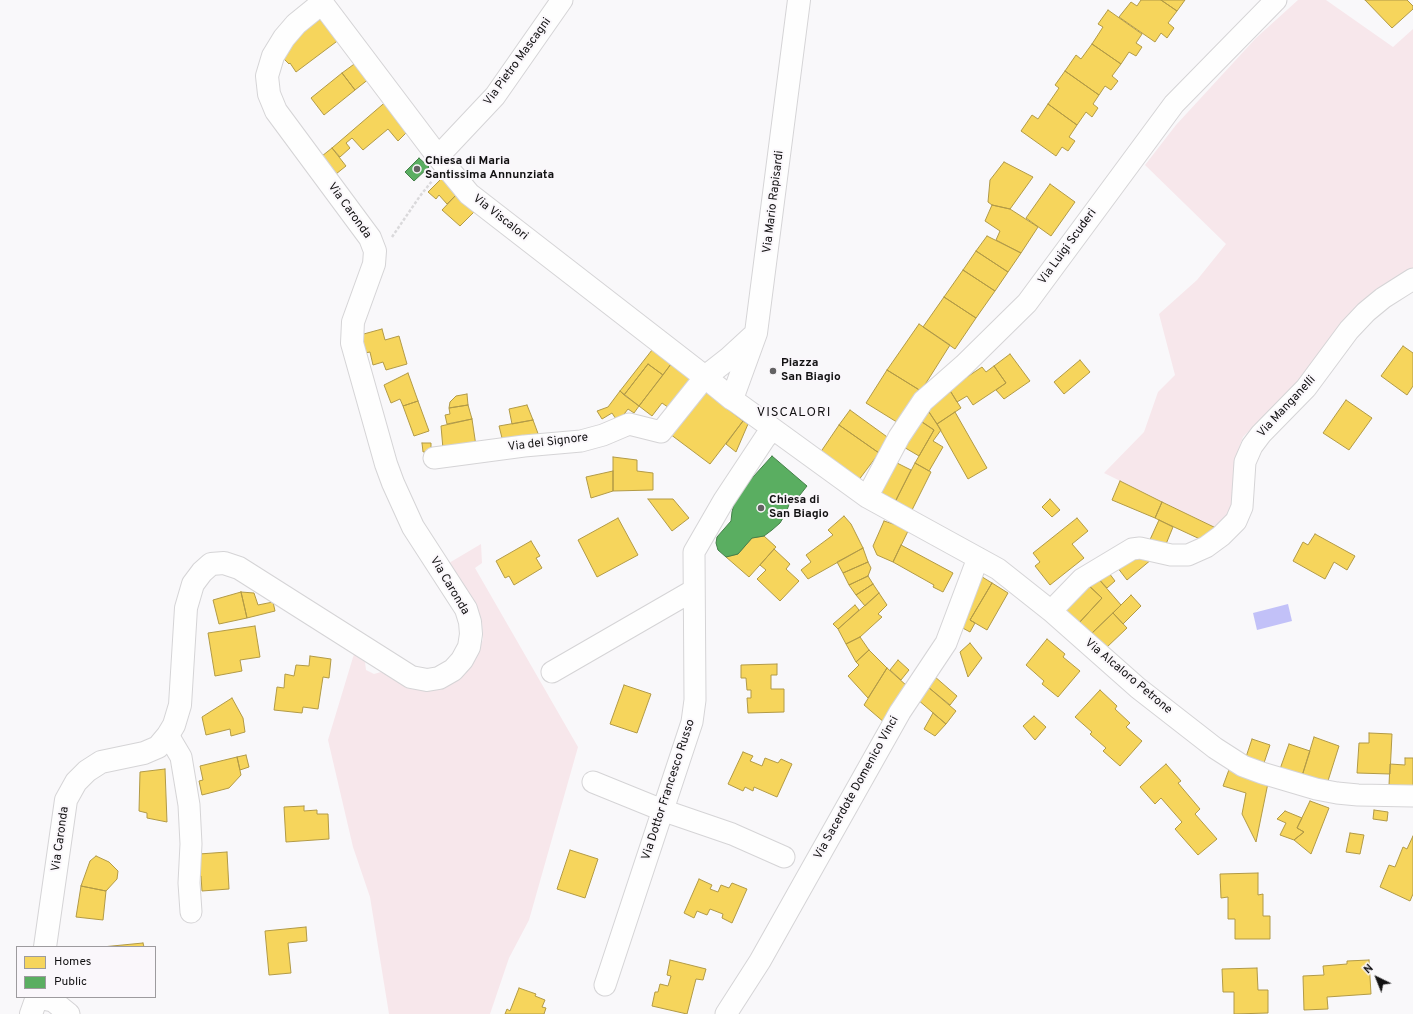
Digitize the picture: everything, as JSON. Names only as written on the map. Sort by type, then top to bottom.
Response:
[{"type":"street","name":"Via Pietro Mascagni","points":[[441,160],[446,148],[495,96],[562,0]]},
{"type":"street","name":"Via Mario Rapisardi","points":[[732,399],[756,333],[799,0]]},
{"type":"street","name":"Via Luigi Scuderi","points":[[867,497],[899,438],[923,401],[964,365],[1027,303],[1174,104],[1276,0]]},
{"type":"street","name":"Via Viscalori","points":[[321,2],[441,160],[469,194],[732,399]]},
{"type":"street","name":"Via Caronda","points":[[45,946],[66,800],[76,782],[87,771],[101,762],[144,753],[158,747],[168,735],[174,725],[180,705],[186,608],[193,584],[202,572],[211,564],[224,563],[239,568],[411,677],[427,680],[440,678],[453,670],[462,660],[469,647],[471,634],[470,622],[466,609],[413,527],[393,483],[386,464],[352,343],[353,322],[374,264],[375,251],[370,238],[276,111],[269,94],[267,76],[273,56],[284,38],[296,24],[321,2]]},
{"type":"street","name":"Via Manganelli","points":[[1052,610],[1082,579],[1132,549],[1140,548],[1171,555],[1188,555],[1206,547],[1221,536],[1236,521],[1242,506],[1245,462],[1252,446],[1261,434],[1306,388],[1357,321],[1383,298],[1413,279]]},
{"type":"street","points":[[705,377],[728,359],[756,333]]},
{"type":"street","name":"Via del Signore","points":[[434,458],[524,446],[580,441],[603,435],[630,424],[661,432],[705,377]]},
{"type":"street","name":"Via Alcaloro Petrone","points":[[732,399],[867,497],[998,569],[1052,610],[1138,688],[1215,748],[1243,766],[1316,789],[1338,793],[1413,796]]},
{"type":"street","name":"Via Dottor Francesco Russo","points":[[605,985],[692,722],[695,700],[694,552],[724,500],[772,429]]},
{"type":"street","name":"Via Sacerdote Domenico Vinci","points":[[726,1014],[760,962],[900,712],[946,642],[978,558]]},
{"type":"street","points":[[552,672],[694,590]]},
{"type":"street","points":[[168,735],[181,757],[189,805],[191,844],[189,883],[191,912]]},
{"type":"street","points":[[593,782],[662,810],[732,834],[784,857]]},
{"type":"street","points":[[34,1003],[53,1001],[69,1014]]},
{"type":"path","points":[[375,251],[389,241],[420,196],[441,160]]},
{"type":"shaded area","points":[[1298,0],[1326,0],[1393,47],[1413,29],[1413,268],[1392,282],[1243,437],[1235,459],[1235,493],[1231,514],[1218,529],[1104,473],[1144,432],[1158,392],[1175,375],[1159,314],[1197,280],[1226,244],[1145,165],[1176,125],[1256,38]]},
{"type":"shaded area","points":[[481,544],[482,563],[475,568],[578,747],[529,920],[509,958],[490,1014],[389,1014],[370,897],[353,847],[328,740],[354,654],[365,662],[366,670],[374,674],[381,672],[406,685],[451,684],[464,675],[478,653],[483,639],[482,622],[477,608],[449,563]]},
{"type":"water","points":[[1288,604],[1292,621],[1257,630],[1253,613]]},
{"type":"building: Homes","points":[[1141,0],[1161,0],[1177,11],[1168,23],[1174,28],[1167,38],[1161,33],[1155,42],[1119,17],[1131,2],[1137,6]]},
{"type":"building: Homes","points":[[1161,0],[1185,0],[1177,11]]},
{"type":"building: Homes","points":[[1365,0],[1407,0],[1413,6],[1413,9],[1392,28]]},
{"type":"building: Homes","points":[[1108,10],[1142,34],[1136,43],[1142,47],[1136,56],[1129,52],[1121,64],[1092,44],[1103,27],[1098,24]]},
{"type":"building: Homes","points":[[323,17],[340,39],[296,72],[290,63],[289,64],[282,57],[301,33]]},
{"type":"building: Homes","points":[[1092,44],[1121,64],[1112,76],[1118,81],[1111,90],[1105,86],[1099,95],[1065,71],[1076,55],[1081,59]]},
{"type":"building: Homes","points":[[357,62],[370,78],[355,90],[342,73]]},
{"type":"building: Homes","points":[[1065,71],[1099,95],[1093,104],[1098,108],[1092,117],[1086,112],[1077,125],[1048,104],[1059,88],[1055,85]]},
{"type":"building: Homes","points":[[342,73],[355,90],[324,115],[311,98]]},
{"type":"building: Homes","points":[[389,99],[411,128],[398,141],[388,129],[363,150],[352,138],[346,143],[350,148],[340,157],[332,148]]},
{"type":"building: Homes","points":[[1048,104],[1077,125],[1069,137],[1075,141],[1068,151],[1062,147],[1056,156],[1021,131],[1032,115],[1038,119]]},
{"type":"building: Homes","points":[[332,148],[346,166],[336,174],[322,156]]},
{"type":"building: Homes","points":[[1004,162],[1033,177],[1010,209],[992,205],[988,202],[990,180]]},
{"type":"building: Homes","points":[[442,178],[458,193],[447,204],[439,195],[436,199],[428,192]]},
{"type":"building: Homes","points":[[1050,184],[1075,202],[1051,236],[1026,218]]},
{"type":"building: Homes","points":[[458,193],[476,210],[460,226],[442,210]]},
{"type":"building: Homes","points":[[992,205],[1010,209],[1038,227],[1021,253],[996,240],[1000,231],[985,221]]},
{"type":"building: Homes","points":[[987,236],[1021,253],[1008,272],[976,251]]},
{"type":"building: Homes","points":[[976,251],[1008,272],[995,291],[963,270]]},
{"type":"building: Homes","points":[[963,270],[995,291],[976,318],[944,297]]},
{"type":"building: Homes","points":[[944,297],[976,318],[955,349],[923,327]]},
{"type":"building: Homes","points":[[919,324],[950,345],[921,391],[887,370]]},
{"type":"building: Homes","points":[[382,329],[385,340],[399,336],[407,364],[386,370],[383,362],[373,365],[370,352],[365,353],[360,335]]},
{"type":"building: Homes","points":[[1403,346],[1413,353],[1413,386],[1407,395],[1381,376]]},
{"type":"building: Homes","points":[[652,350],[671,364],[663,375],[648,364],[624,395],[620,391]]},
{"type":"building: Homes","points":[[1010,354],[1030,381],[1004,399],[996,390],[1006,383],[994,366]]},
{"type":"building: Homes","points":[[1080,360],[1090,372],[1064,394],[1054,382]]},
{"type":"building: Homes","points":[[648,364],[663,375],[639,406],[624,395]]},
{"type":"building: Homes","points":[[671,364],[694,381],[672,410],[662,403],[652,416],[639,406]]},
{"type":"building: Homes","points":[[994,366],[1006,383],[973,405],[967,396],[957,402],[949,389],[982,367],[986,372]]},
{"type":"building: Homes","points":[[887,370],[921,391],[900,424],[866,403]]},
{"type":"building: Homes","points":[[408,373],[418,401],[403,406],[400,399],[391,403],[384,385]]},
{"type":"building: Homes","points":[[949,389],[961,408],[937,424],[927,409]]},
{"type":"building: Homes","points":[[703,390],[743,421],[710,464],[670,434]]},
{"type":"building: Homes","points":[[620,391],[639,406],[634,413],[628,409],[618,422],[612,413],[602,419],[597,411],[608,407]]},
{"type":"building: Homes","points":[[467,394],[468,405],[449,408],[450,402],[456,396]]},
{"type":"building: Homes","points":[[1346,400],[1372,418],[1349,450],[1323,433]]},
{"type":"building: Homes","points":[[418,401],[429,431],[414,436],[403,406]]},
{"type":"building: Homes","points":[[468,405],[472,419],[447,424],[445,415],[450,414],[449,408]]},
{"type":"building: Homes","points":[[527,405],[533,420],[512,424],[509,409]]},
{"type":"building: Homes","points":[[927,409],[941,430],[933,441],[943,447],[929,471],[915,463],[934,430],[919,420]]},
{"type":"building: Homes","points":[[850,410],[890,439],[879,453],[839,425]]},
{"type":"building: Homes","points":[[955,412],[987,468],[968,479],[937,424]]},
{"type":"building: Homes","points":[[472,419],[476,446],[443,449],[441,426]]},
{"type":"building: Homes","points":[[533,420],[540,439],[503,442],[499,426]]},
{"type":"building: Homes","points":[[919,420],[934,430],[919,456],[902,446]]},
{"type":"building: Homes","points":[[743,421],[748,424],[736,452],[726,444]]},
{"type":"building: Homes","points":[[839,425],[879,453],[858,481],[820,453]]},
{"type":"building: Homes","points":[[422,443],[431,443],[431,451],[423,452]]},
{"type":"building: Homes","points":[[613,457],[637,460],[637,471],[653,473],[653,490],[613,491]]},
{"type":"building: Homes","points":[[897,463],[911,470],[894,504],[879,497]]},
{"type":"building: Homes","points":[[915,463],[931,472],[911,512],[894,504]]},
{"type":"building: Homes","points":[[613,471],[613,491],[591,498],[586,477]]},
{"type":"building: Homes","points":[[1120,481],[1162,502],[1155,518],[1112,500]]},
{"type":"building: Homes","points":[[648,499],[673,499],[689,518],[672,531]]},
{"type":"building: Homes","points":[[1050,499],[1060,510],[1052,517],[1042,507]]},
{"type":"building: Homes","points":[[1162,502],[1218,529],[1202,540],[1159,520],[1155,518]]},
{"type":"building: Homes","points":[[844,516],[851,524],[863,548],[808,579],[801,570],[811,562],[806,555],[833,535],[828,530]]},
{"type":"building: Homes","points":[[618,518],[638,555],[597,577],[578,540]]},
{"type":"building: Homes","points":[[1077,518],[1088,531],[1072,544],[1084,558],[1050,585],[1035,566],[1040,562],[1033,553]]},
{"type":"building: Homes","points":[[1159,520],[1173,527],[1164,549],[1148,544]]},
{"type":"building: Homes","points":[[884,521],[909,529],[893,562],[877,555],[873,546]]},
{"type":"building: Homes","points":[[1315,534],[1355,556],[1347,570],[1334,562],[1325,579],[1293,561],[1303,542],[1308,545]]},
{"type":"building: Homes","points":[[764,536],[776,547],[749,577],[726,557],[738,554],[752,538]]},
{"type":"building: Homes","points":[[531,541],[540,556],[536,558],[542,568],[514,585],[509,576],[505,578],[496,561]]},
{"type":"building: Homes","points":[[901,545],[953,573],[943,592],[933,587],[934,585],[893,562]]},
{"type":"building: Homes","points":[[863,548],[868,562],[843,573],[837,562]]},
{"type":"building: Homes","points":[[774,549],[790,564],[786,569],[799,581],[780,601],[757,579],[766,570],[760,565]]},
{"type":"building: Homes","points":[[1140,550],[1152,559],[1127,580],[1114,563]]},
{"type":"building: Homes","points":[[868,562],[871,568],[868,576],[849,585],[843,573]]},
{"type":"building: Homes","points":[[1106,569],[1115,581],[1107,588],[1096,576]]},
{"type":"building: Homes","points":[[979,575],[992,583],[970,620],[975,623],[970,632],[959,626]]},
{"type":"building: Homes","points":[[868,576],[873,584],[856,595],[849,585]]},
{"type":"building: Homes","points":[[1096,576],[1121,605],[1090,635],[1078,624],[1102,598],[1086,583]]},
{"type":"building: Homes","points":[[992,583],[1008,593],[987,630],[970,620]]},
{"type":"building: Homes","points":[[1086,583],[1102,598],[1078,624],[1061,610]]},
{"type":"building: Homes","points":[[873,584],[879,593],[865,606],[856,595]]},
{"type":"building: Homes","points":[[241,592],[247,618],[219,624],[213,600]]},
{"type":"building: Homes","points":[[241,592],[254,593],[258,605],[273,602],[275,611],[247,618]]},
{"type":"building: Homes","points":[[879,593],[887,605],[878,614],[882,617],[860,637],[846,644],[838,629]]},
{"type":"building: Homes","points":[[1131,595],[1141,606],[1123,624],[1113,613]]},
{"type":"building: Homes","points":[[855,605],[859,610],[838,629],[833,624]]},
{"type":"building: Homes","points":[[1113,613],[1127,628],[1106,648],[1090,635]]},
{"type":"building: Homes","points":[[255,626],[260,657],[240,660],[242,671],[215,676],[208,633]]},
{"type":"building: Homes","points":[[860,637],[869,650],[856,662],[846,644]]},
{"type":"building: Homes","points":[[1047,639],[1065,654],[1063,657],[1080,671],[1058,697],[1042,684],[1044,681],[1026,665]]},
{"type":"building: Homes","points":[[970,643],[982,658],[968,677],[960,652]]},
{"type":"building: Homes","points":[[869,650],[887,668],[868,698],[848,676],[859,665],[856,662]]},
{"type":"building: Homes","points":[[310,656],[331,659],[329,678],[323,677],[318,709],[303,707],[302,713],[274,710],[277,687],[284,688],[285,674],[294,676],[296,665],[309,666]]},
{"type":"building: Homes","points":[[898,660],[909,670],[901,680],[890,670]]},
{"type":"building: Homes","points":[[777,664],[777,675],[771,675],[771,689],[784,689],[784,712],[748,713],[747,698],[751,698],[751,690],[747,690],[746,678],[741,678],[741,665]]},
{"type":"building: Homes","points":[[887,668],[907,686],[885,723],[864,705]]},
{"type":"building: Homes","points":[[934,676],[957,696],[950,705],[928,687]]},
{"type":"building: Homes","points":[[624,685],[651,694],[637,733],[610,724]]},
{"type":"building: Homes","points":[[928,687],[956,711],[946,724],[917,699]]},
{"type":"building: Homes","points":[[1100,690],[1117,706],[1115,709],[1130,723],[1126,727],[1142,741],[1120,766],[1103,751],[1106,748],[1090,734],[1092,732],[1075,717]]},
{"type":"building: Homes","points":[[232,698],[243,718],[245,732],[231,736],[230,729],[206,735],[202,717]]},
{"type":"building: Homes","points":[[933,713],[946,724],[935,736],[924,729]]},
{"type":"building: Homes","points":[[1034,716],[1046,727],[1035,740],[1023,726]]},
{"type":"building: Homes","points":[[1369,733],[1392,734],[1390,774],[1357,773],[1359,743],[1369,743]]},
{"type":"building: Homes","points":[[1314,737],[1339,746],[1327,784],[1302,776]]},
{"type":"building: Homes","points":[[1252,739],[1270,745],[1264,763],[1246,757]]},
{"type":"building: Homes","points":[[1289,744],[1310,751],[1302,776],[1280,769]]},
{"type":"building: Homes","points":[[743,752],[753,756],[750,761],[762,766],[765,758],[778,763],[781,759],[792,764],[777,797],[754,787],[753,791],[745,787],[743,791],[728,784]]},
{"type":"building: Homes","points":[[246,755],[249,767],[240,770],[237,757]]},
{"type":"building: Homes","points":[[237,757],[241,775],[229,788],[202,795],[199,781],[203,780],[200,766]]},
{"type":"building: Homes","points":[[1405,758],[1413,758],[1413,786],[1389,785],[1390,764],[1405,765]]},
{"type":"building: Homes","points":[[1166,764],[1181,781],[1178,783],[1200,809],[1195,814],[1217,839],[1198,855],[1175,829],[1182,822],[1161,798],[1155,804],[1140,787]]},
{"type":"building: Homes","points":[[1230,767],[1268,783],[1256,842],[1242,814],[1246,793],[1223,786]]},
{"type":"building: Homes","points":[[165,769],[167,822],[147,818],[147,813],[139,811],[140,772]]},
{"type":"building: Homes","points":[[1310,801],[1329,808],[1311,854],[1294,840],[1304,832],[1297,828]]},
{"type":"building: Homes","points":[[304,806],[304,811],[317,810],[317,814],[328,814],[329,839],[286,842],[284,807]]},
{"type":"building: Homes","points":[[1374,810],[1388,812],[1387,821],[1373,819]]},
{"type":"building: Homes","points":[[1285,811],[1302,818],[1297,828],[1304,832],[1294,840],[1280,835],[1286,823],[1277,819]]},
{"type":"building: Homes","points":[[1350,833],[1364,835],[1360,854],[1346,852]]},
{"type":"building: Homes","points":[[1413,836],[1413,894],[1410,901],[1380,887],[1389,865],[1395,867],[1403,847],[1407,849]]},
{"type":"building: Homes","points":[[570,850],[598,859],[585,898],[557,889]]},
{"type":"building: Homes","points":[[227,852],[229,889],[202,891],[201,876],[196,876],[199,854]]},
{"type":"building: Homes","points":[[96,856],[109,862],[118,871],[117,879],[106,891],[81,886],[90,861]]},
{"type":"building: Homes","points":[[1258,873],[1258,895],[1263,894],[1263,916],[1270,916],[1270,939],[1235,939],[1235,919],[1228,919],[1228,897],[1221,898],[1220,874]]},
{"type":"building: Homes","points":[[699,879],[712,885],[710,889],[718,892],[721,885],[729,888],[732,883],[747,889],[732,923],[722,918],[723,914],[710,909],[707,915],[697,911],[694,918],[684,913]]},
{"type":"building: Homes","points":[[81,886],[106,891],[103,920],[76,917]]},
{"type":"building: Homes","points":[[306,927],[307,941],[288,943],[291,973],[269,975],[265,931]]},
{"type":"building: Homes","points":[[143,943],[144,946],[112,946]]},
{"type":"building: Homes","points":[[670,960],[706,969],[703,980],[696,979],[687,1014],[652,1006],[655,992],[658,992],[660,984],[668,986],[671,976],[667,975]]},
{"type":"building: Homes","points":[[1369,960],[1371,994],[1327,997],[1328,1009],[1304,1010],[1303,976],[1324,975],[1323,966],[1347,964],[1347,961]]},
{"type":"building: Homes","points":[[1257,968],[1258,990],[1268,990],[1268,1013],[1234,1014],[1234,992],[1223,992],[1222,969]]},
{"type":"building: Homes","points":[[519,988],[536,994],[535,996],[545,1000],[542,1007],[546,1008],[544,1014],[505,1014],[507,1009],[510,1011]]},
{"type":"building: Public","name":"Chiesa di Maria Santissima Annunziata","points":[[419,158],[429,167],[414,181],[405,172]]},
{"type":"building: Public","name":"Chiesa di San Biagio","points":[[772,456],[807,486],[796,500],[792,496],[786,513],[780,523],[764,536],[752,538],[738,554],[726,557],[718,550],[716,543],[717,537],[731,521],[735,500],[744,487]]},
{"type":"place","name":"Chiesa di Maria Santissima Annunziata","points":[[417,169]]},
{"type":"place","name":"Piazza San Biagio","points":[[773,371]]},
{"type":"place","name":"Chiesa di San Biagio","points":[[761,508]]},
{"type":"district","name":"VISCALORI","points":[[794,413]]}]
